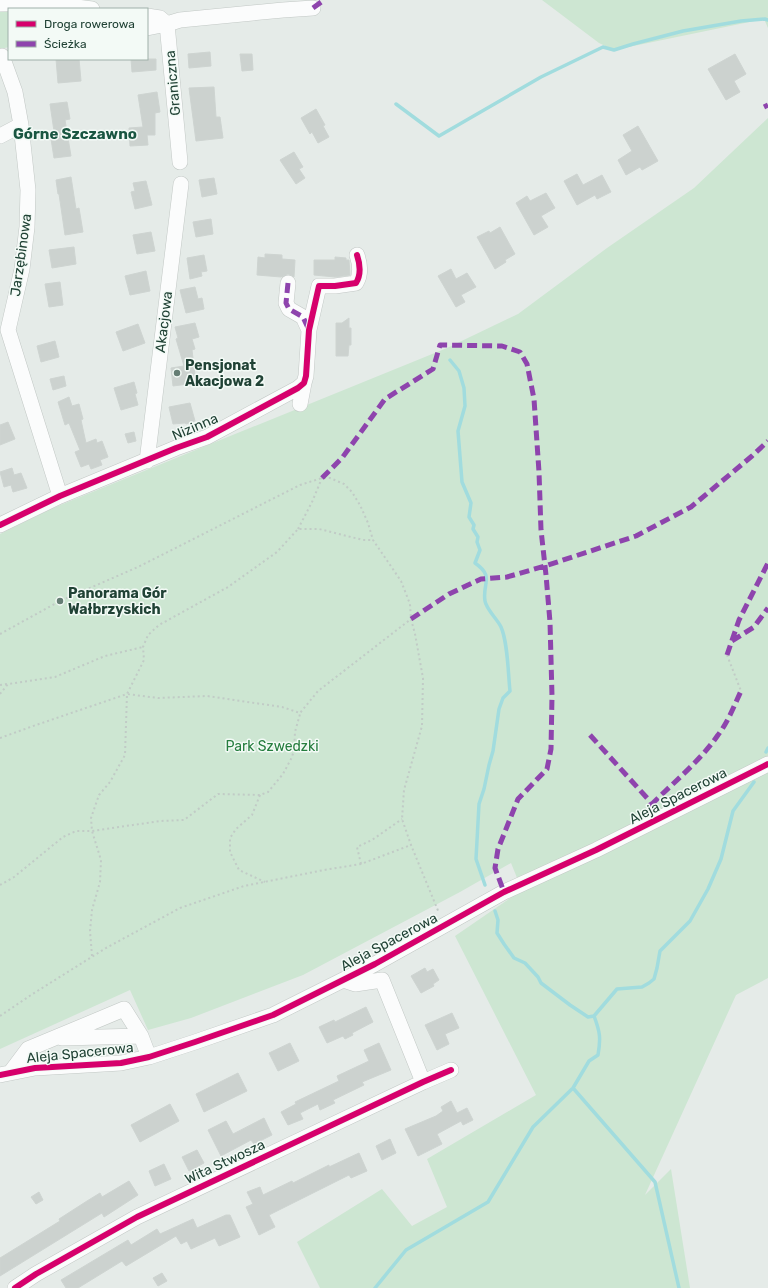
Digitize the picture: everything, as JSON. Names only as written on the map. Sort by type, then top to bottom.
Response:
[{"type":"street","points":[[0,4],[47,3],[84,8]]},
{"type":"street","points":[[148,28],[180,20],[313,8]]},
{"type":"street","points":[[148,16],[160,18],[167,24]]},
{"type":"street","name":"Graniczna","points":[[167,24],[180,162]]},
{"type":"street","name":"Jarzębinowa","points":[[4,55],[15,92],[21,125],[28,190],[27,227],[22,269],[8,330],[60,496]]},
{"type":"street","points":[[0,136],[21,125]]},
{"type":"street","name":"Akacjowa","points":[[147,460],[181,184]]},
{"type":"street","points":[[300,404],[306,376],[309,330],[319,286],[335,286],[356,283],[360,270],[356,255]]},
{"type":"street","points":[[288,283],[286,303],[288,309],[303,317],[309,330]]},
{"type":"street","name":"Nizinna","points":[[0,525],[60,496],[206,437],[298,388],[304,383]]},
{"type":"street","name":"Aleja Spacerowa","points":[[5,1074],[35,1068],[121,1063],[149,1057],[273,1015],[383,960],[504,892],[596,850],[768,764]]},
{"type":"street","points":[[383,960],[384,970],[382,980],[423,1082]]},
{"type":"street","points":[[343,980],[355,984],[382,980]]},
{"type":"street","points":[[5,1074],[28,1049],[124,1009],[141,1036],[149,1057]]},
{"type":"street","points":[[52,1039],[141,1036]]},
{"type":"street","name":"Wita Stwosza","points":[[15,1288],[36,1274],[137,1216],[451,1070]]},
{"type":"path","points":[[92,956],[90,931],[92,910],[100,882],[102,860],[92,831],[91,818],[99,795],[110,782],[125,755],[127,694],[144,660],[143,648],[148,635],[159,625],[228,587],[277,552],[298,529],[322,478]]},
{"type":"path","points":[[0,634],[60,601],[138,566],[282,493],[322,478],[330,478],[339,482],[352,492],[360,505],[373,540],[401,581],[410,604],[411,619],[423,678],[422,726],[404,790],[402,818],[411,845],[444,926]]},
{"type":"path","points":[[298,529],[319,529],[363,540],[373,540]]},
{"type":"path","points":[[0,885],[14,877],[63,837],[76,831],[92,831],[160,821],[184,820],[218,794],[260,795],[268,792],[283,774],[291,759],[294,751],[295,732],[300,713],[318,691],[411,619]]},
{"type":"path","points":[[0,685],[55,677],[105,656],[143,648]]},
{"type":"path","points":[[727,655],[741,691]]},
{"type":"path","points":[[0,694],[8,684]]},
{"type":"path","points":[[0,738],[127,694],[158,698],[206,696],[282,707],[300,713]]},
{"type":"path","points":[[260,795],[252,815],[236,829],[230,838],[230,852],[238,870],[265,882]]},
{"type":"path","points":[[361,864],[357,847],[372,840],[402,818]]},
{"type":"path","points":[[0,1016],[92,956],[180,908],[244,886],[361,864],[411,845]]},
{"type":"green space","points":[[542,0],[768,0],[768,28],[764,19],[614,50],[599,43]]},
{"type":"green space","points":[[8,10],[8,47],[0,49],[0,11]]},
{"type":"green space","name":"Park Szwedzki","points":[[768,118],[768,978],[736,995],[645,1195],[671,1169],[690,1288],[320,1288],[297,1242],[382,1189],[412,1226],[447,1207],[427,1159],[536,1095],[455,936],[522,890],[511,863],[460,892],[303,975],[191,1018],[148,1030],[130,990],[0,1049],[0,534],[53,508],[447,348],[518,314],[607,248],[694,188]]},
{"type":"building","points":[[210,52],[211,66],[189,68],[188,54]]},
{"type":"building","points":[[240,54],[252,54],[253,70],[242,71]]},
{"type":"building","points":[[735,54],[746,74],[734,81],[740,92],[726,100],[708,69]]},
{"type":"building","points":[[156,59],[156,70],[132,72],[131,60]]},
{"type":"building","points":[[56,60],[79,60],[81,81],[58,83]]},
{"type":"building","points":[[214,87],[216,117],[220,117],[223,138],[196,141],[189,88]]},
{"type":"building","points":[[157,92],[160,112],[155,113],[155,135],[147,135],[148,145],[130,146],[129,128],[143,127],[138,95]]},
{"type":"building","points":[[67,102],[70,119],[65,120],[71,156],[54,158],[51,139],[55,138],[50,104]]},
{"type":"building","points":[[316,109],[325,125],[323,126],[329,137],[318,143],[312,132],[310,134],[301,118]]},
{"type":"building","points":[[638,126],[658,161],[642,170],[640,167],[626,175],[618,160],[632,151],[623,135]]},
{"type":"building","points":[[294,152],[303,167],[299,169],[305,178],[296,184],[280,160]]},
{"type":"building","points":[[577,174],[583,185],[602,175],[611,192],[597,199],[595,195],[577,205],[564,181]]},
{"type":"building","points":[[71,177],[76,209],[79,208],[83,232],[65,235],[56,180]]},
{"type":"building","points":[[214,178],[217,194],[202,197],[199,180]]},
{"type":"building","points":[[146,181],[152,205],[135,209],[131,192],[135,191],[133,183]]},
{"type":"building","points":[[546,193],[555,208],[541,216],[548,227],[534,235],[516,203],[527,196],[530,201]]},
{"type":"building","points":[[211,219],[213,234],[196,237],[193,222]]},
{"type":"building","points":[[500,227],[515,254],[495,269],[477,237],[489,231],[490,233]]},
{"type":"building","points":[[151,232],[155,251],[137,254],[133,235]]},
{"type":"building","points":[[74,247],[76,264],[52,268],[49,250]]},
{"type":"building","points":[[265,254],[282,255],[282,259],[295,260],[294,277],[288,274],[281,277],[257,275],[258,257],[265,258]]},
{"type":"building","points":[[204,255],[207,271],[201,272],[202,276],[190,279],[187,258]]},
{"type":"building","points":[[335,257],[346,258],[346,260],[349,260],[350,275],[335,277],[314,275],[314,260],[335,260]]},
{"type":"building","points":[[451,269],[456,279],[467,273],[476,287],[461,295],[465,302],[456,307],[438,276]]},
{"type":"building","points":[[146,271],[150,291],[130,295],[125,276]]},
{"type":"building","points":[[60,282],[63,305],[49,307],[45,284]]},
{"type":"building","points":[[195,287],[198,299],[202,298],[204,309],[186,313],[180,290]]},
{"type":"building","points":[[349,318],[349,328],[351,328],[351,345],[349,345],[348,356],[336,356],[336,323],[342,323]]},
{"type":"building","points":[[195,323],[199,337],[192,339],[195,349],[192,350],[196,383],[173,386],[171,368],[184,366],[176,339],[178,338],[175,327]]},
{"type":"building","points":[[138,324],[145,343],[123,351],[116,332]]},
{"type":"building","points":[[55,341],[59,357],[41,362],[37,346]]},
{"type":"building","points":[[64,376],[66,386],[53,390],[50,379]]},
{"type":"building","points":[[134,382],[138,405],[121,410],[114,388]]},
{"type":"building","points":[[69,397],[72,406],[79,404],[83,419],[81,420],[86,443],[96,439],[97,443],[102,441],[108,457],[100,460],[102,465],[91,469],[89,464],[81,467],[75,452],[80,450],[69,423],[65,425],[58,402]]},
{"type":"building","points":[[190,403],[195,421],[186,424],[173,424],[169,407]]},
{"type":"building","points":[[8,422],[15,439],[0,445],[0,425]]},
{"type":"building","points":[[134,432],[136,441],[128,443],[125,434]]},
{"type":"building","points":[[12,468],[14,475],[21,473],[27,488],[13,492],[11,485],[4,487],[0,472]]},
{"type":"building","points":[[425,968],[427,972],[433,969],[439,980],[433,984],[434,986],[421,993],[411,976]]},
{"type":"building","points":[[366,1007],[373,1022],[352,1033],[353,1035],[345,1039],[343,1036],[327,1043],[319,1027],[334,1020],[335,1022]]},
{"type":"building","points":[[452,1013],[459,1028],[445,1034],[449,1044],[437,1050],[425,1025]]},
{"type":"building","points":[[290,1043],[299,1061],[278,1071],[269,1053]]},
{"type":"building","points":[[379,1043],[391,1070],[362,1082],[364,1085],[333,1100],[335,1103],[320,1110],[318,1104],[300,1113],[303,1119],[288,1125],[281,1112],[296,1104],[295,1102],[339,1081],[337,1076],[369,1061],[364,1050]]},
{"type":"building","points":[[238,1073],[247,1091],[204,1112],[196,1094]]},
{"type":"building","points":[[451,1101],[457,1113],[467,1108],[473,1120],[463,1125],[461,1121],[437,1134],[442,1144],[418,1156],[405,1129],[436,1116],[443,1111],[441,1107]]},
{"type":"building","points":[[170,1104],[179,1121],[140,1142],[131,1125]]},
{"type":"building","points":[[264,1118],[272,1135],[254,1144],[251,1140],[221,1156],[208,1130],[226,1121],[233,1134]]},
{"type":"building","points":[[390,1139],[396,1153],[382,1160],[376,1146]]},
{"type":"building","points":[[197,1150],[204,1163],[189,1171],[182,1157]]},
{"type":"building","points":[[359,1153],[367,1171],[351,1178],[349,1175],[269,1215],[275,1227],[259,1235],[246,1207],[253,1204],[247,1192],[260,1187],[263,1195],[292,1181],[293,1183],[329,1165],[329,1167]]},
{"type":"building","points":[[164,1164],[171,1179],[155,1186],[149,1171]]},
{"type":"building","points":[[129,1181],[138,1195],[104,1217],[102,1213],[0,1276],[0,1258],[60,1221],[59,1219],[100,1193],[102,1197]]},
{"type":"building","points":[[39,1192],[43,1200],[36,1204],[31,1197]]},
{"type":"building","points":[[226,1215],[230,1215],[240,1237],[219,1246],[215,1238],[191,1249],[187,1241],[181,1244],[176,1236],[126,1266],[122,1261],[78,1288],[66,1288],[61,1280],[128,1240],[131,1245],[157,1229],[160,1234],[193,1219],[197,1228]]},
{"type":"building","points":[[162,1273],[167,1281],[158,1286],[153,1278]]},
{"type":"waterway","points":[[396,104],[439,136],[541,77],[603,47],[614,50],[683,31],[741,21],[768,20]]},
{"type":"waterway","points":[[450,360],[459,371],[464,388],[465,406],[458,431],[462,482],[471,503],[469,517],[474,525],[473,529],[478,537],[477,542],[480,550],[475,563],[485,572],[485,601],[501,627],[503,634],[510,691],[503,698],[499,709],[493,751],[479,804],[476,859],[485,885]]},
{"type":"waterway","points":[[766,752],[768,748]]},
{"type":"waterway","points":[[375,1288],[406,1250],[488,1202],[533,1127],[573,1088],[589,1061],[598,1055],[599,1035],[598,1026],[594,1016],[617,989],[642,987],[654,979],[660,951],[690,921],[708,889],[721,859],[733,811],[754,782]]},
{"type":"waterway","points":[[495,911],[498,920],[497,933],[514,958],[525,963],[538,977],[541,983],[570,1005],[588,1017],[594,1016]]},
{"type":"waterway","points":[[573,1088],[655,1182],[679,1288]]},
{"type":"marked path","points":[[313,8],[324,0]]},
{"type":"marked path","points":[[764,107],[768,105]]},
{"type":"marked path","points":[[288,283],[286,303],[289,309],[303,317],[309,330]]},
{"type":"marked path","points":[[322,478],[342,458],[385,399],[433,369],[440,345],[502,346],[520,352],[527,364],[534,399],[541,530],[550,622],[552,696],[551,749],[547,769],[518,799],[498,849],[495,868],[504,892]]},
{"type":"marked path","points":[[411,619],[449,594],[481,579],[507,577],[636,536],[691,507],[768,441]]},
{"type":"marked path","points":[[727,655],[739,620],[768,563]]},
{"type":"marked path","points":[[732,641],[754,627],[768,608]]},
{"type":"marked path","points":[[651,805],[695,763],[711,745],[725,725],[741,691]]},
{"type":"marked path","points":[[590,735],[648,799],[654,809]]},
{"type":"cycle path","points":[[0,525],[60,496],[176,448],[207,437],[298,388],[304,383],[306,376],[309,330],[319,286],[335,286],[356,283],[359,277],[360,269],[357,255]]},
{"type":"cycle path","points":[[0,1075],[35,1068],[121,1063],[149,1057],[273,1015],[375,964],[504,892],[596,850],[768,764]]},
{"type":"cycle path","points":[[15,1288],[36,1274],[137,1217],[451,1070]]},
{"type":"place","name":"Pensjonat Akacjowa 2","points":[[177,373]]},
{"type":"place","name":"Panorama Gór Wałbrzyskich","points":[[60,601]]},
{"type":"district","name":"Górne Szczawno","points":[[75,134]]}]
